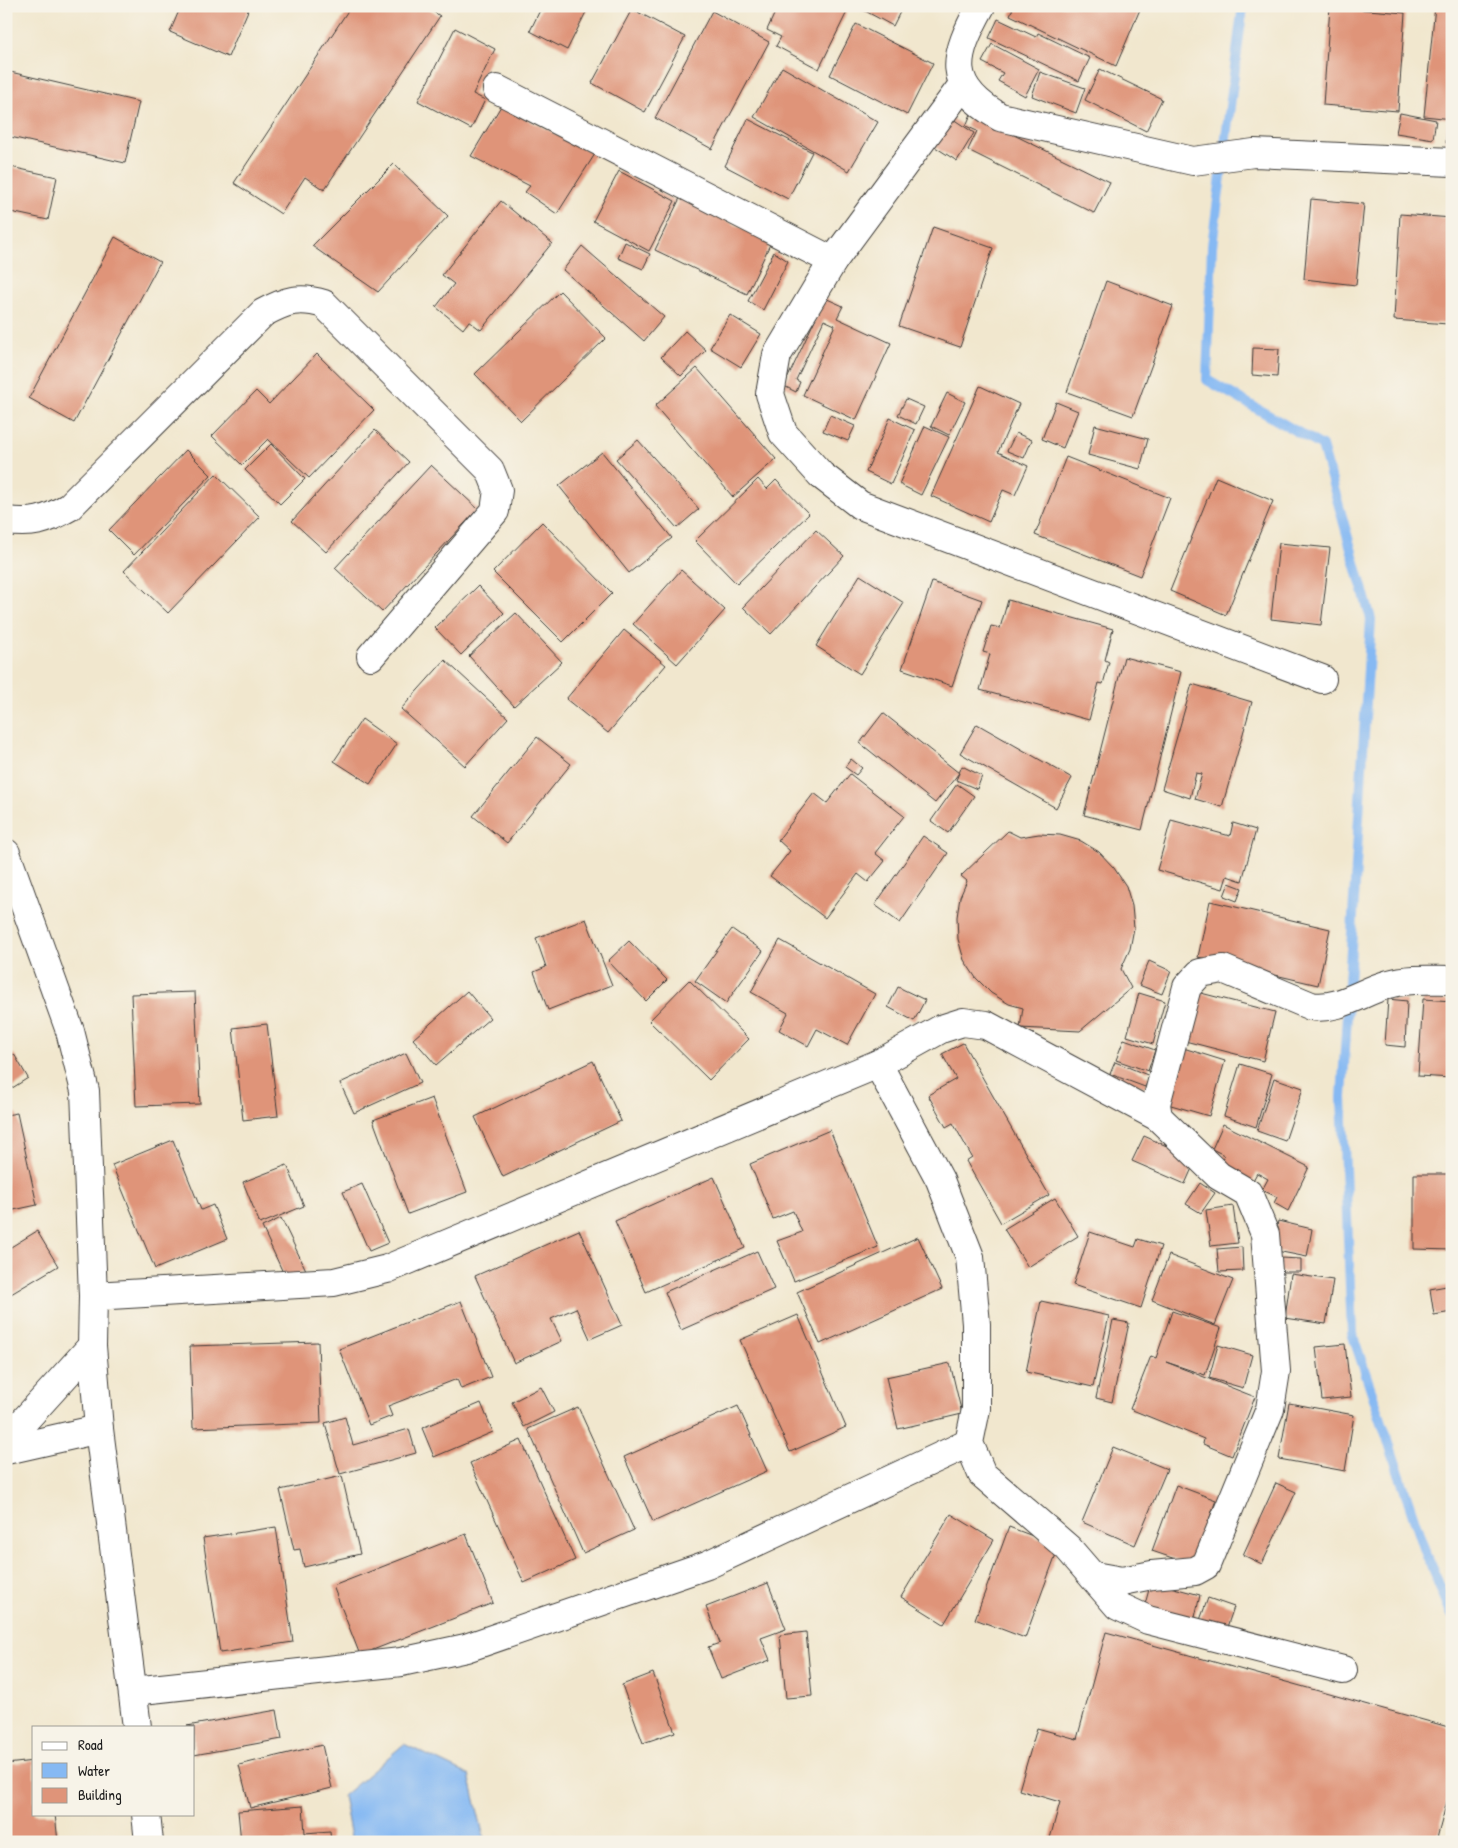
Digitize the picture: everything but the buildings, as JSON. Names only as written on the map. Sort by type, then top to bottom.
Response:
[{"type":"street","points":[[980,6],[966,34],[959,60],[962,86],[979,105],[1000,117],[1193,161],[1254,153],[1452,162]]},
{"type":"street","points":[[962,86],[833,261],[777,355],[770,394],[783,433],[821,475],[860,505],[1322,679]]},
{"type":"street","points":[[497,89],[833,261]]},
{"type":"street","points":[[6,521],[29,524],[47,519],[69,507],[263,313],[282,302],[308,299],[324,304],[490,470],[498,490],[495,511],[371,656]]},
{"type":"street","points":[[6,853],[12,893],[70,1031],[85,1091],[93,1296],[92,1346],[98,1429],[137,1726]]},
{"type":"street","points":[[1158,1117],[1156,1104],[1187,987],[1200,973],[1224,969],[1311,1006],[1325,1008],[1390,983],[1420,980],[1452,980]]},
{"type":"street","points":[[93,1296],[334,1282],[387,1269],[878,1064],[941,1029],[963,1022],[986,1025],[1158,1117],[1219,1176],[1248,1193],[1265,1234],[1276,1370],[1270,1409],[1206,1565],[1195,1571],[1152,1575],[1122,1581],[1094,1576]]},
{"type":"street","points":[[878,1064],[940,1180],[970,1257],[976,1324],[976,1409],[969,1443],[982,1474],[1068,1548],[1118,1606],[1148,1620],[1343,1670]]},
{"type":"street","points":[[6,1441],[92,1346]]},
{"type":"street","points":[[6,1450],[98,1429]]},
{"type":"street","points":[[133,1690],[401,1662],[466,1648],[707,1565],[969,1443]]},
{"type":"street","points":[[146,1816],[149,1842]]},
{"type":"water","points":[[404,1744],[469,1775],[485,1842],[352,1842],[343,1796]]},
{"type":"waterway","points":[[1245,6],[1242,13],[1212,246],[1207,380],[1322,446],[1371,619],[1342,1098],[1352,1333],[1426,1554],[1452,1615]]}]
